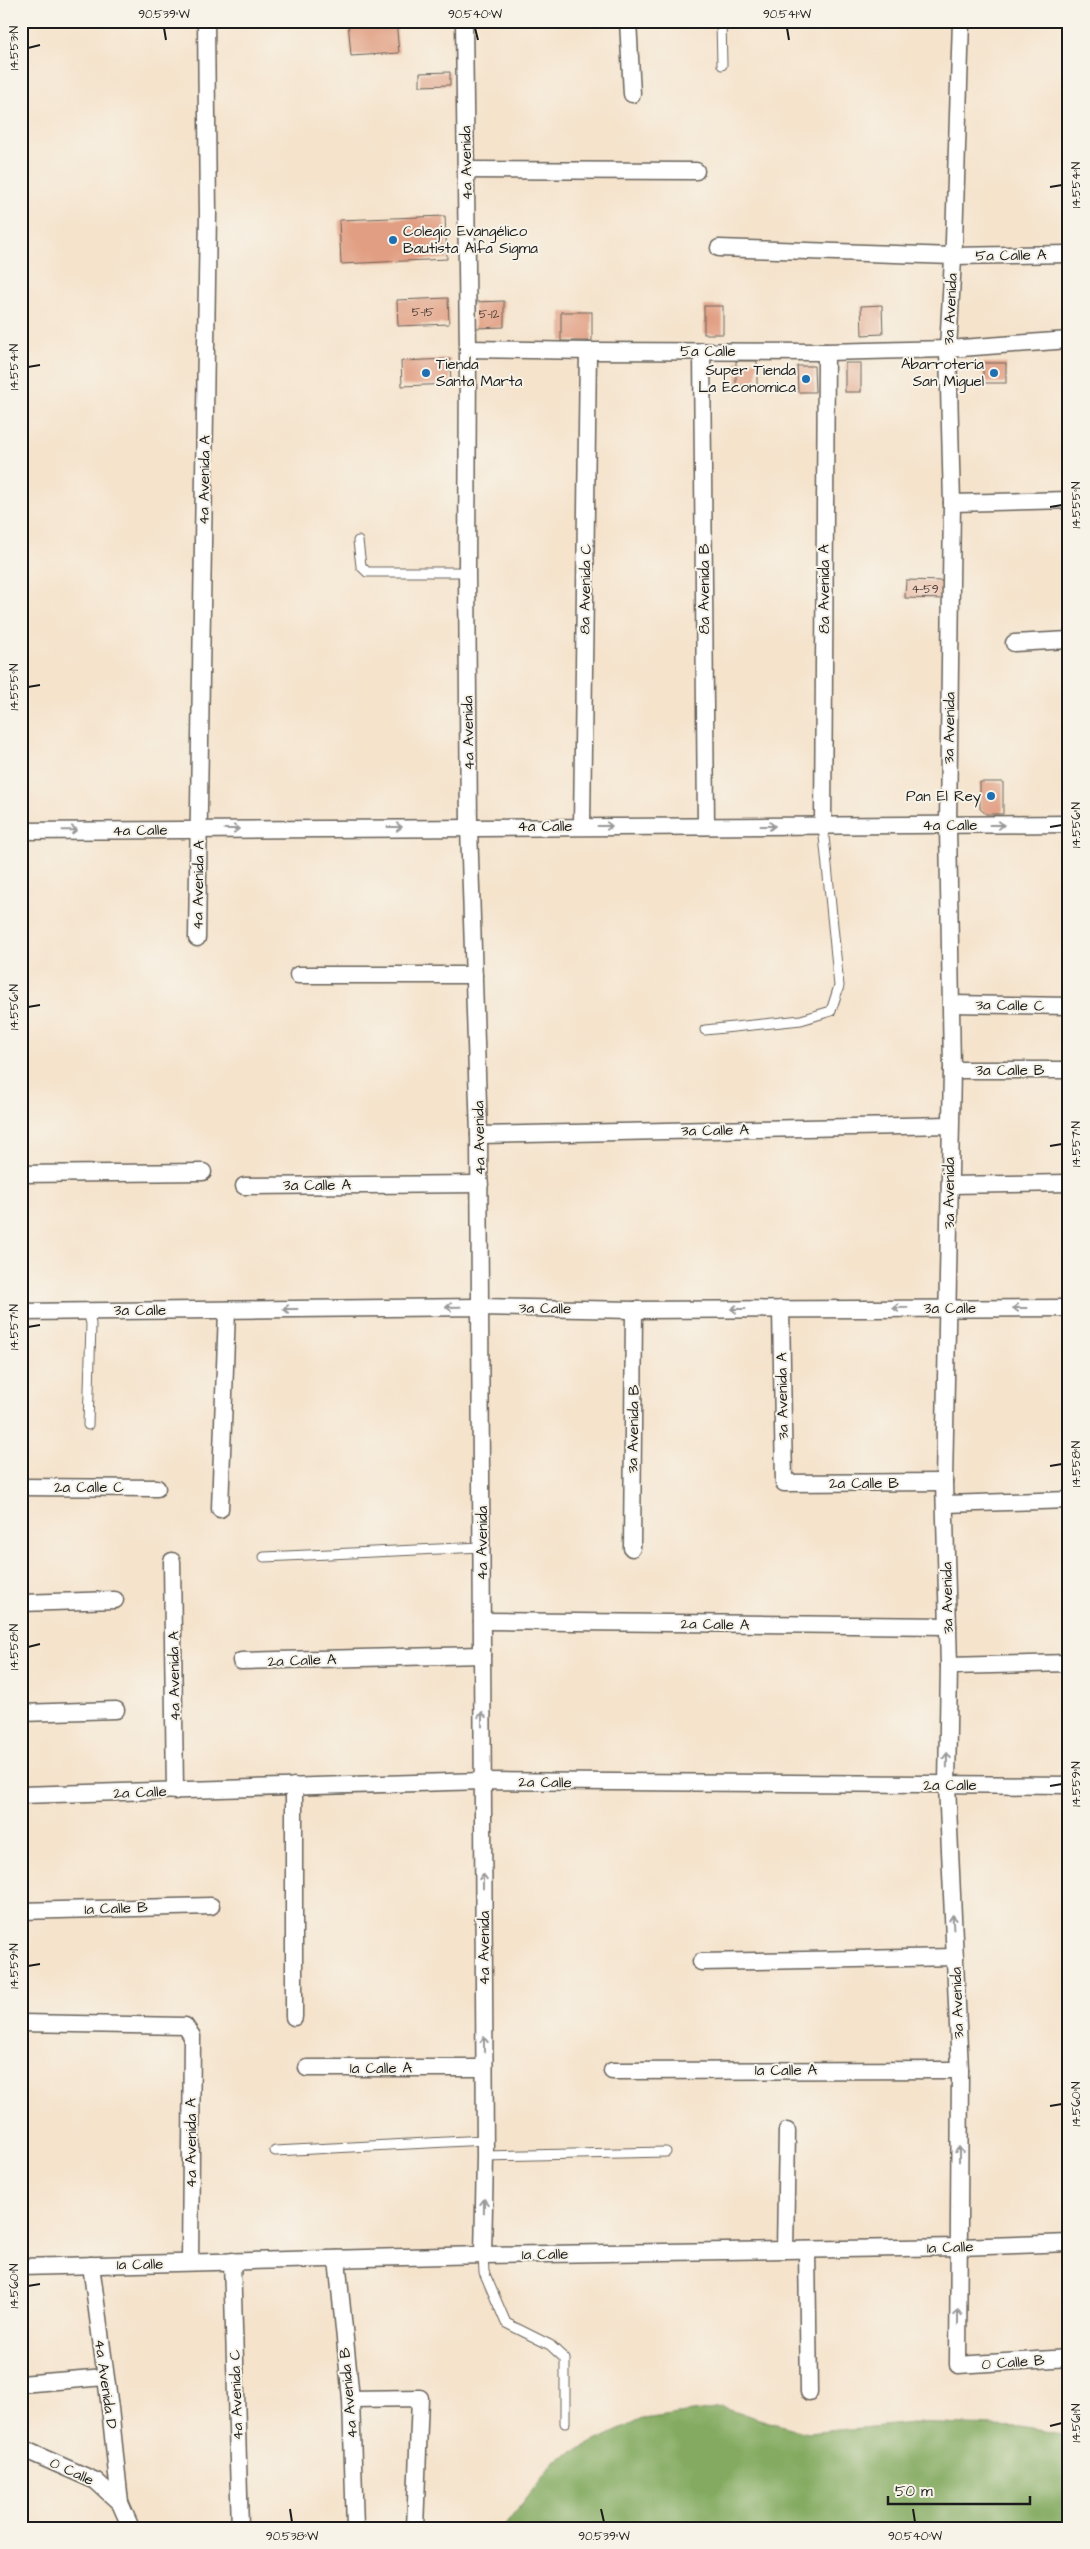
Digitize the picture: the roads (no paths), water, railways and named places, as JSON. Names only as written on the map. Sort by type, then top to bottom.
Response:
[{"type":"street","name":"4a Avenida A","points":[[197,938],[208,214],[206,21]]},
{"type":"street","name":"4a Avenida","points":[[464,21],[468,348],[469,827],[480,1184],[485,2148],[483,2255]]},
{"type":"street","points":[[628,21],[632,94]]},
{"type":"street","name":"3a Avenida","points":[[958,2366],[960,2070],[947,1785],[949,1666],[944,1482],[949,1307],[952,1070],[948,825],[952,503],[948,349],[961,21]]},
{"type":"street","points":[[466,170],[696,171]]},
{"type":"street","name":"5a Calle A","points":[[719,248],[953,256],[1069,254]]},
{"type":"street","name":"5a Calle","points":[[468,348],[588,351],[826,352],[948,349],[1069,340]]},
{"type":"street","name":"8a Avenida C","points":[[582,826],[588,351]]},
{"type":"street","name":"8a Avenida B","points":[[702,351],[706,826]]},
{"type":"street","name":"8a Avenida A","points":[[823,826],[826,352]]},
{"type":"street","points":[[952,503],[1069,500]]},
{"type":"street","points":[[1014,642],[1069,640]]},
{"type":"street","name":"4a Calle","points":[[21,831],[1069,824]]},
{"type":"street","points":[[298,975],[474,975]]},
{"type":"street","name":"3a Calle C","points":[[952,1004],[1069,1006]]},
{"type":"street","name":"3a Calle B","points":[[952,1070],[1069,1070]]},
{"type":"street","name":"3a Calle A","points":[[479,1135],[950,1125]]},
{"type":"street","points":[[21,1174],[203,1172]]},
{"type":"street","points":[[950,1185],[1069,1183]]},
{"type":"street","name":"3a Calle A","points":[[244,1186],[480,1184]]},
{"type":"street","name":"3a Calle","points":[[21,1312],[480,1307],[634,1310],[949,1307],[1069,1308]]},
{"type":"street","name":"3a Avenida A","points":[[781,1309],[784,1483]]},
{"type":"street","points":[[220,1509],[227,1310]]},
{"type":"street","name":"3a Avenida B","points":[[632,1548],[634,1310]]},
{"type":"street","name":"2a Calle B","points":[[784,1483],[944,1482]]},
{"type":"street","name":"2a Calle C","points":[[21,1487],[157,1488]]},
{"type":"street","points":[[945,1504],[1069,1500]]},
{"type":"street","name":"4a Avenida A","points":[[172,1561],[175,1791]]},
{"type":"street","points":[[21,1603],[115,1600]]},
{"type":"street","name":"2a Calle A","points":[[482,1621],[948,1626]]},
{"type":"street","name":"2a Calle A","points":[[241,1661],[482,1655]]},
{"type":"street","points":[[949,1666],[1069,1663]]},
{"type":"street","points":[[21,1713],[116,1710]]},
{"type":"street","name":"2a Calle","points":[[21,1795],[483,1781],[1069,1785]]},
{"type":"street","points":[[294,1786],[294,2017]]},
{"type":"street","name":"1a Calle B","points":[[21,1911],[211,1906]]},
{"type":"street","points":[[700,1962],[955,1957]]},
{"type":"street","name":"4a Avenida A","points":[[21,2023],[185,2026],[192,2036],[190,2262]]},
{"type":"street","name":"1a Calle A","points":[[307,2068],[484,2068]]},
{"type":"street","name":"1a Calle A","points":[[612,2070],[960,2070]]},
{"type":"street","points":[[785,2250],[787,2131]]},
{"type":"street","name":"1a Calle","points":[[21,2267],[1069,2243]]},
{"type":"street","points":[[808,2250],[810,2392]]},
{"type":"street","name":"4a Avenida B","points":[[337,2259],[344,2347],[351,2399],[355,2528]]},
{"type":"street","name":"4a Avenida C","points":[[232,2261],[240,2528]]},
{"type":"street","name":"4a Avenida D","points":[[90,2265],[110,2408],[120,2503]]},
{"type":"street","name":"0 Calle B","points":[[958,2366],[1069,2358]]},
{"type":"street","points":[[21,2384],[105,2377]]},
{"type":"street","points":[[351,2399],[420,2398],[415,2528]]},
{"type":"street","name":"0 Calle","points":[[21,2448],[96,2481],[120,2503],[130,2528]]},
{"type":"lane","points":[[721,21],[722,65]]},
{"type":"lane","points":[[358,541],[361,566],[367,572],[467,572]]},
{"type":"lane","points":[[705,1030],[801,1020],[831,1011],[839,986],[823,826]]},
{"type":"lane","points":[[88,1311],[91,1324],[88,1425]]},
{"type":"lane","points":[[264,1557],[482,1547]]},
{"type":"lane","points":[[275,2151],[485,2148],[666,2152]]},
{"type":"lane","points":[[483,2255],[484,2272],[506,2323],[550,2345],[565,2359],[565,2423]]},
{"type":"place","name":"Colegio Evangélico Bautista Alfa Sigma","points":[[393,240]]},
{"type":"place","name":"Tienda Santa Marta","points":[[426,373]]},
{"type":"place","name":"Abarrotería San Miguel","points":[[994,373]]},
{"type":"place","name":"Super Tienda La Economica","points":[[806,379]]},
{"type":"place","name":"Pan El Rey","points":[[991,796]]}]
